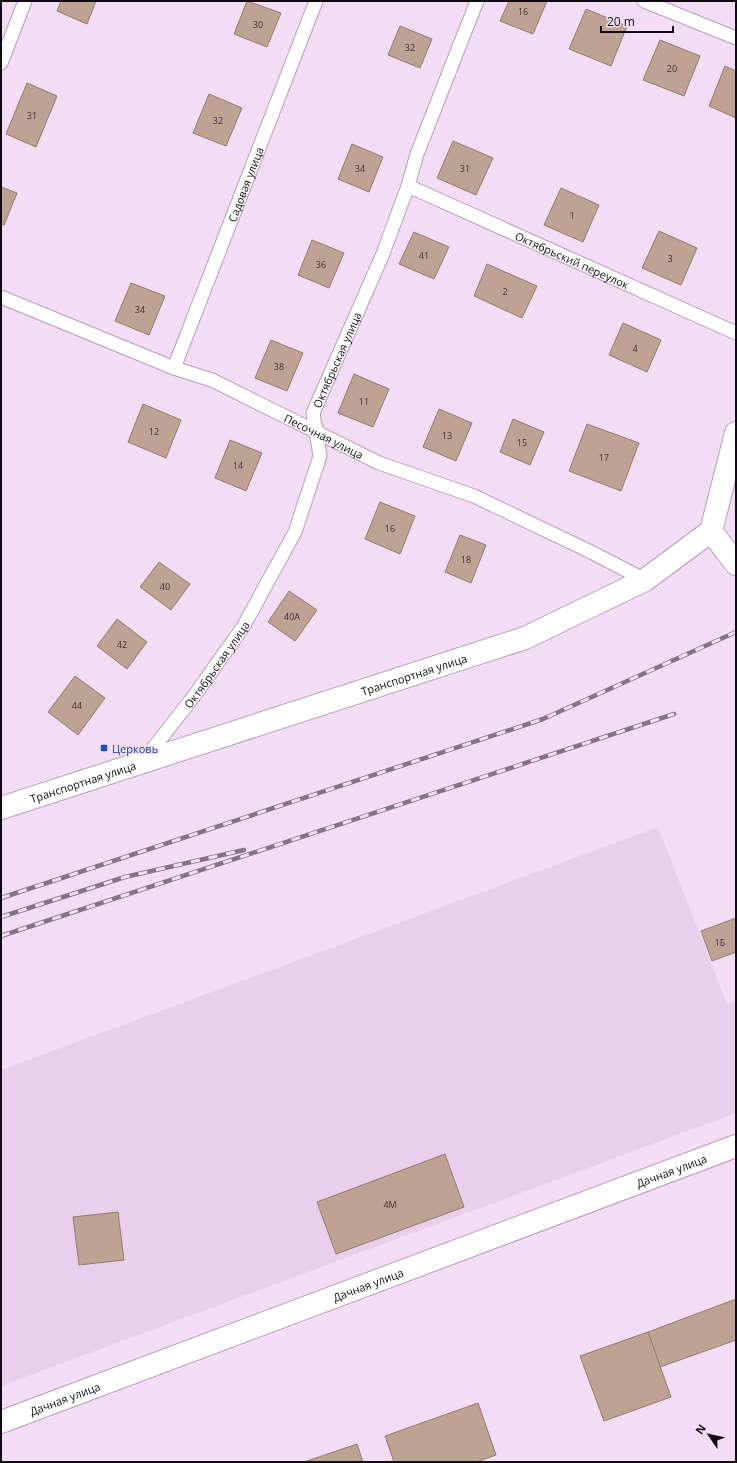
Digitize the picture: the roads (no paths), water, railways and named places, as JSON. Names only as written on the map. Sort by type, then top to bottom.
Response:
[{"type":"street","points":[[734,442],[711,531],[736,564]]},
{"type":"street","name":"Транспортная улица","points":[[1,808],[525,638],[645,580],[711,531]]},
{"type":"street","name":"Дачная улица","points":[[1,1422],[736,1146]]},
{"type":"lane","points":[[1,63],[25,1]]},
{"type":"lane","name":"Садовая улица","points":[[174,368],[316,1]]},
{"type":"lane","name":"Октябрьская улица","points":[[143,762],[194,696],[243,627],[295,532],[320,456],[313,413],[382,256],[408,186],[417,154],[477,1]]},
{"type":"lane","points":[[644,1],[736,38]]},
{"type":"lane","name":"Октябрьский переулок","points":[[408,186],[736,333]]},
{"type":"lane","name":"Песочная улица","points":[[1,297],[174,368],[212,380],[379,463],[474,496],[591,552],[645,580]]},
{"type":"railway","points":[[1,898],[543,719],[736,632]]},
{"type":"railway","points":[[1,936],[674,714]]},
{"type":"railway","points":[[1,917],[125,877],[244,850]]},
{"type":"place","name":"Церковь","points":[[104,748]]}]
